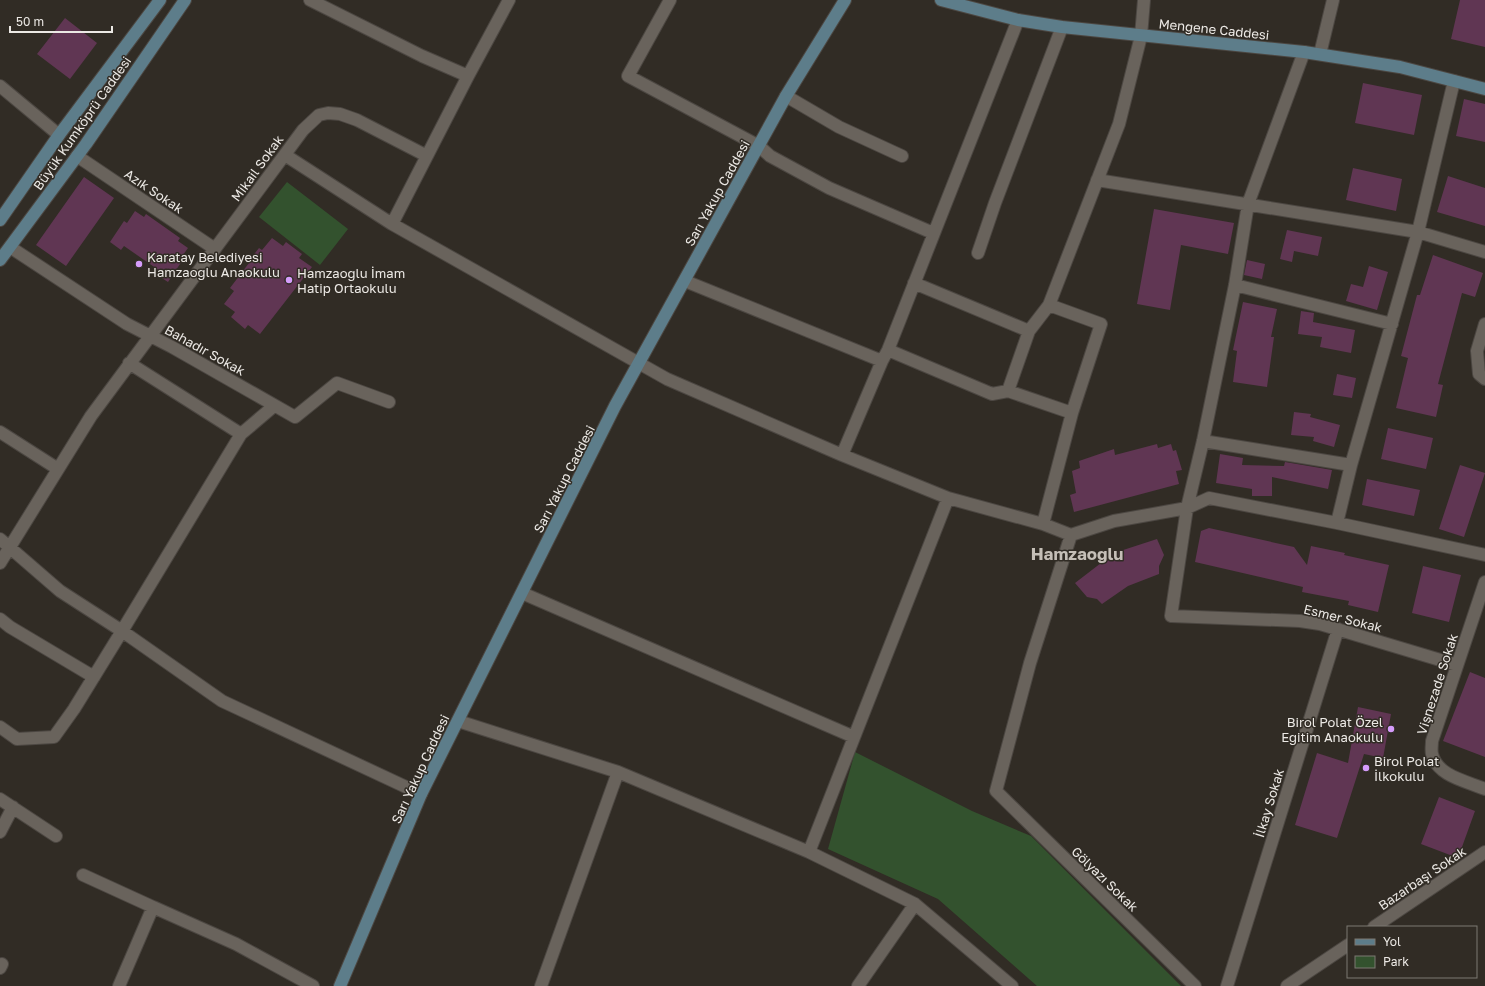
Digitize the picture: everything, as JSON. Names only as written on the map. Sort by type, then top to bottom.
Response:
[{"type":"street","name":"Büyük Kumköprü Caddesi","points":[[0,220],[59,135],[160,0]]},
{"type":"street","name":"Büyük Kumköprü Caddesi","points":[[0,260],[77,156],[186,0]]},
{"type":"street","points":[[310,0],[422,56],[468,76]]},
{"type":"street","points":[[392,224],[509,0]]},
{"type":"street","points":[[670,0],[628,76],[759,146],[770,156],[829,188],[934,233]]},
{"type":"street","name":"Sarı Yakup Caddesi","points":[[340,986],[421,794],[615,406],[786,96],[845,0]]},
{"type":"street","name":"Mengene Caddesi","points":[[941,0],[1018,20],[1062,27],[1304,52],[1400,67],[1485,89]]},
{"type":"street","points":[[1008,391],[1029,331],[1049,306],[1119,124],[1141,36],[1144,0]]},
{"type":"street","points":[[1320,54],[1333,0]]},
{"type":"street","points":[[842,455],[885,355],[1018,20]]},
{"type":"street","points":[[978,254],[995,203],[1062,27]]},
{"type":"street","points":[[1187,508],[1203,441],[1235,285],[1248,204],[1304,52]]},
{"type":"street","points":[[1337,523],[1351,465],[1418,232],[1454,81]]},
{"type":"street","points":[[0,86],[59,135]]},
{"type":"street","points":[[786,96],[839,127],[902,156]]},
{"type":"street","name":"Mikail Sokak","points":[[0,563],[91,416],[303,130],[319,115],[328,113],[340,114],[356,120],[427,156]]},
{"type":"street","points":[[285,155],[392,224],[667,379],[842,455],[948,498],[1043,524],[1071,535],[1114,522],[1187,508],[1209,498],[1337,523],[1485,555]]},
{"type":"street","name":"Azık Sokak","points":[[77,156],[216,249]]},
{"type":"street","points":[[1097,180],[1418,232],[1485,252]]},
{"type":"street","name":"Bahadır Sokak","points":[[10,247],[127,324],[172,347],[294,417],[337,382],[389,402]]},
{"type":"street","points":[[685,281],[992,394],[1008,391],[1072,412]]},
{"type":"street","points":[[914,283],[1029,331]]},
{"type":"street","points":[[1235,285],[1392,324]]},
{"type":"street","points":[[1043,524],[1072,412],[1101,324],[1049,306]]},
{"type":"street","points":[[1485,324],[1477,351],[1479,374],[1485,379]]},
{"type":"street","points":[[129,363],[241,434]]},
{"type":"street","points":[[0,727],[17,739],[54,736],[94,677],[241,434],[274,406]]},
{"type":"street","points":[[0,432],[58,469]]},
{"type":"street","points":[[1203,441],[1351,465]]},
{"type":"street","points":[[809,852],[948,498]]},
{"type":"street","name":"Esmer Sokak","points":[[1187,508],[1171,616],[1300,621],[1338,629],[1457,665]]},
{"type":"street","name":"Gölyazı Sokak","points":[[1071,535],[1030,663],[996,791],[1195,986]]},
{"type":"street","points":[[0,539],[60,591],[122,631],[222,701],[421,794]]},
{"type":"street","name":"Vişnezade Sokak","points":[[1485,582],[1432,741],[1432,753],[1436,764],[1445,773],[1485,789]]},
{"type":"street","points":[[522,593],[854,737]]},
{"type":"street","points":[[0,619],[10,627],[94,677]]},
{"type":"street","name":"İlkay Sokak","points":[[1227,986],[1338,629]]},
{"type":"street","points":[[458,721],[618,772],[809,852],[915,904],[1012,986]]},
{"type":"street","points":[[540,986],[618,772]]},
{"type":"street","points":[[0,799],[56,836]]},
{"type":"street","points":[[0,832],[12,807]]},
{"type":"street","name":"Bazarbaşı Sokak","points":[[1375,926],[1485,852]]},
{"type":"street","points":[[83,875],[236,944],[313,986]]},
{"type":"street","points":[[858,986],[915,904]]},
{"type":"street","points":[[119,986],[153,907]]},
{"type":"street","points":[[1287,986],[1347,946]]},
{"type":"green space","points":[[287,182],[348,229],[320,265],[259,217]]},
{"type":"green space","points":[[855,752],[972,811],[1031,836],[1181,986],[1037,986],[938,899],[828,849]]},
{"type":"building","points":[[1460,0],[1485,0],[1485,47],[1451,39]]},
{"type":"building","points":[[65,18],[97,43],[70,79],[37,54]]},
{"type":"building","points":[[1363,83],[1422,95],[1414,135],[1355,123]]},
{"type":"building","points":[[1464,99],[1485,104],[1485,142],[1456,136]]},
{"type":"building","points":[[1353,168],[1402,179],[1396,211],[1346,200]]},
{"type":"building","points":[[1448,176],[1485,188],[1485,226],[1437,212]]},
{"type":"building","points":[[84,177],[114,198],[66,266],[36,245]]},
{"type":"building","points":[[1154,209],[1234,223],[1228,254],[1181,245],[1170,310],[1137,304]]},
{"type":"building","points":[[135,211],[144,217],[146,214],[180,238],[178,241],[188,248],[180,259],[182,261],[168,282],[157,275],[160,271],[124,246],[121,250],[110,242],[124,221],[127,223]]},
{"type":"building","points":[[1287,230],[1322,237],[1318,256],[1294,251],[1292,262],[1280,259]]},
{"type":"building","points":[[272,238],[283,246],[286,242],[302,254],[299,258],[312,267],[260,334],[248,325],[245,329],[231,317],[235,312],[224,304],[234,291],[230,288],[249,263],[248,262],[259,248],[262,250]]},
{"type":"building","points":[[1433,255],[1483,273],[1475,297],[1462,293],[1438,384],[1443,385],[1436,417],[1396,408],[1408,358],[1401,356],[1417,295],[1420,295]]},
{"type":"building","points":[[1247,260],[1265,264],[1262,279],[1244,275]]},
{"type":"building","points":[[1369,266],[1388,272],[1377,310],[1346,301],[1351,284],[1363,287]]},
{"type":"building","points":[[1243,302],[1277,309],[1271,337],[1274,337],[1267,387],[1233,382],[1237,351],[1233,350]]},
{"type":"building","points":[[1301,311],[1314,313],[1313,322],[1355,330],[1351,353],[1320,347],[1322,337],[1298,334]]},
{"type":"building","points":[[1337,374],[1356,378],[1352,398],[1333,395]]},
{"type":"building","points":[[1294,412],[1311,414],[1310,417],[1340,425],[1334,447],[1313,441],[1314,437],[1291,435]]},
{"type":"building","points":[[1388,428],[1433,438],[1426,469],[1381,459]]},
{"type":"building","points":[[1157,444],[1158,448],[1171,444],[1173,451],[1176,450],[1182,470],[1176,471],[1179,484],[1074,512],[1070,495],[1076,493],[1072,471],[1080,468],[1079,461],[1114,449],[1115,455]]},
{"type":"building","points":[[1220,454],[1243,458],[1242,465],[1284,466],[1285,462],[1332,470],[1328,489],[1272,477],[1272,496],[1252,496],[1252,489],[1216,483]]},
{"type":"building","points":[[1460,465],[1485,473],[1464,537],[1439,529]]},
{"type":"building","points":[[1367,479],[1420,490],[1414,516],[1362,505]]},
{"type":"building","points":[[1209,528],[1294,547],[1307,565],[1311,546],[1345,553],[1344,555],[1389,565],[1378,612],[1348,605],[1349,601],[1302,592],[1303,587],[1195,562],[1201,531]]},
{"type":"building","points":[[1157,539],[1164,555],[1159,566],[1159,574],[1128,586],[1102,604],[1097,599],[1087,597],[1075,583],[1114,553]]},
{"type":"building","points":[[1423,566],[1461,575],[1449,622],[1412,613]]},
{"type":"building","points":[[1470,672],[1485,678],[1485,757],[1443,741]]},
{"type":"building","points":[[1358,707],[1391,714],[1383,758],[1364,754],[1337,838],[1295,825],[1317,753],[1348,763]]},
{"type":"building","points":[[1439,797],[1475,811],[1458,858],[1421,844]]},
{"type":"place","name":"Karatay Belediyesi Hamzaoğlu Anaokulu","points":[[139,264]]},
{"type":"place","name":"Hamzaoğlu İmam Hatip Ortaokulu","points":[[289,280]]},
{"type":"place","name":"Birol Polat Özel Eğitim Anaokulu","points":[[1391,729]]},
{"type":"place","name":"Birol Polat İlkokulu","points":[[1366,768]]},
{"type":"district","name":"Hamzaoğlu","points":[[1077,553]]}]
